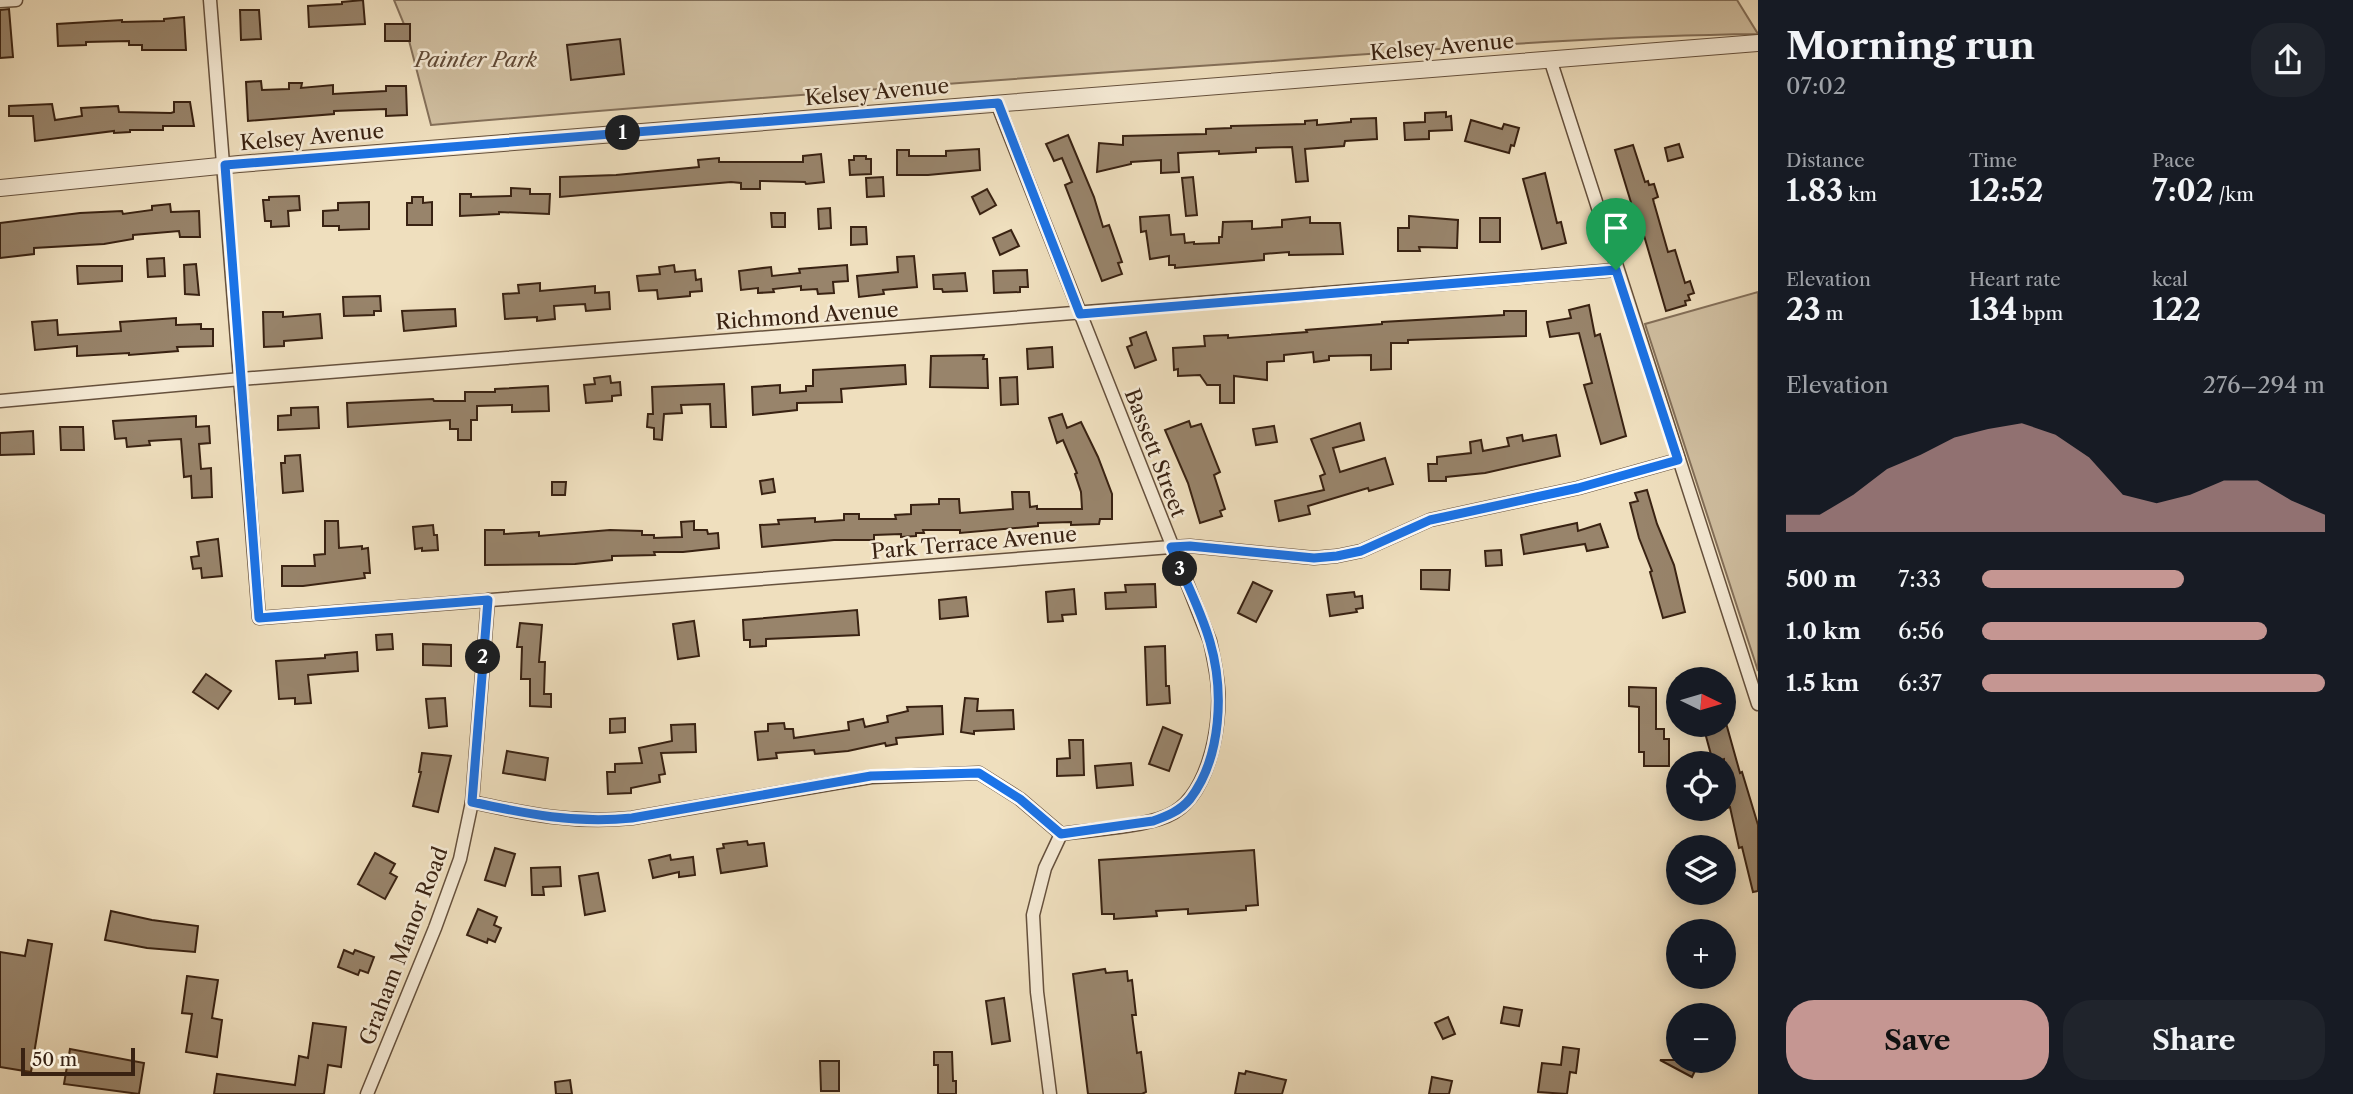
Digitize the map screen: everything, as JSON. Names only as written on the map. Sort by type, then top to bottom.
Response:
[{"type":"street","points":[[0,1],[16,0]]},
{"type":"street","points":[[210,0],[241,379]]},
{"type":"street","name":"Kelsey Avenue","points":[[0,188],[225,165],[1758,43]]},
{"type":"street","points":[[1550,59],[1758,704]]},
{"type":"street","name":"Bassett Street","points":[[998,103],[1210,641],[1218,690],[1217,718],[1207,764],[1190,798],[1180,808],[1153,821],[1061,834]]},
{"type":"street","name":"Richmond Avenue","points":[[0,401],[241,379],[1616,270]]},
{"type":"street","name":"Park Terrace Avenue","points":[[241,379],[259,618],[1171,547],[1190,546],[1314,558],[1337,556],[1361,551],[1430,520],[1578,488],[1678,460]]},
{"type":"street","name":"Graham Manor Road","points":[[367,1094],[432,937],[456,871],[472,802],[488,600]]},
{"type":"street","points":[[472,802],[549,818],[600,822],[871,776],[979,773],[1020,799],[1061,834],[1045,867],[1033,915],[1037,992],[1050,1094]]},
{"type":"green space","name":"Painter Park","points":[[394,0],[1737,0],[1758,34],[1436,49],[838,92],[431,125],[406,29]]},
{"type":"green space","points":[[1758,292],[1758,671],[1645,324]]},
{"type":"building","points":[[363,0],[365,24],[309,27],[308,6]]},
{"type":"building","points":[[9,9],[13,57],[0,58],[0,10]]},
{"type":"building","points":[[240,10],[259,10],[261,39],[241,40]]},
{"type":"building","points":[[184,17],[186,50],[142,50],[142,45],[129,45],[129,41],[58,46],[57,24],[122,20],[164,21]]},
{"type":"building","points":[[385,24],[410,24],[410,41],[385,41]]},
{"type":"building","points":[[620,39],[624,74],[571,80],[567,45]]},
{"type":"building","points":[[261,81],[262,90],[289,89],[289,83],[302,83],[301,88],[333,85],[333,94],[386,91],[386,86],[406,86],[407,115],[386,116],[386,109],[334,111],[334,114],[248,121],[246,82]]},
{"type":"building","points":[[174,102],[190,102],[194,126],[163,126],[163,130],[114,131],[35,141],[33,116],[9,116],[9,106],[52,104],[55,120],[82,116],[81,108],[118,106],[119,112],[171,113],[174,112]]},
{"type":"building","points":[[1446,112],[1446,117],[1451,116],[1452,130],[1429,131],[1429,139],[1405,140],[1404,123],[1425,122],[1425,113]]},
{"type":"building","points":[[1376,118],[1377,139],[1345,141],[1344,146],[1305,149],[1308,181],[1296,182],[1292,147],[1256,148],[1256,152],[1219,154],[1219,151],[1178,153],[1179,172],[1161,173],[1161,160],[1131,162],[1097,172],[1099,143],[1123,145],[1123,136],[1206,134],[1206,129],[1231,126],[1305,124],[1305,121],[1317,120],[1317,125]]},
{"type":"building","points":[[1471,120],[1502,129],[1504,124],[1519,128],[1509,153],[1465,141]]},
{"type":"building","points":[[1068,135],[1094,197],[1103,227],[1109,225],[1122,262],[1118,263],[1122,274],[1102,281],[1065,185],[1072,182],[1062,158],[1054,161],[1046,144]]},
{"type":"building","points":[[1679,144],[1683,157],[1668,161],[1665,148]]},
{"type":"building","points":[[1633,145],[1645,182],[1654,184],[1658,197],[1653,199],[1668,252],[1675,250],[1685,283],[1690,281],[1694,293],[1688,295],[1690,300],[1685,301],[1686,305],[1666,311],[1636,208],[1633,209],[1615,150]]},
{"type":"building","points":[[979,149],[980,170],[897,175],[897,150],[909,150],[909,156],[946,156],[946,151]]},
{"type":"building","points":[[821,154],[824,182],[806,184],[760,181],[760,189],[741,189],[741,183],[731,182],[560,197],[560,177],[699,167],[698,160],[719,158],[719,162],[803,162],[803,156]]},
{"type":"building","points":[[854,156],[871,159],[871,174],[850,175],[849,160],[854,160]]},
{"type":"building","points":[[1545,173],[1557,223],[1561,222],[1566,243],[1542,249],[1523,179]]},
{"type":"building","points":[[883,177],[884,196],[867,197],[866,178]]},
{"type":"building","points":[[1193,177],[1197,215],[1186,216],[1182,178]]},
{"type":"building","points":[[511,188],[530,189],[530,194],[550,194],[549,214],[499,212],[460,216],[460,194],[471,194],[471,197],[511,196]]},
{"type":"building","points":[[987,189],[996,205],[980,214],[972,197]]},
{"type":"building","points":[[299,196],[300,210],[288,211],[289,226],[271,227],[271,221],[265,221],[263,200],[269,200],[269,197]]},
{"type":"building","points":[[412,197],[423,197],[423,203],[432,202],[432,225],[407,225],[407,203],[412,203]]},
{"type":"building","points":[[369,202],[369,229],[339,230],[339,226],[323,226],[323,211],[338,210],[338,203]]},
{"type":"building","points":[[170,204],[171,212],[199,211],[200,237],[180,237],[179,231],[133,235],[133,239],[104,244],[34,248],[34,254],[0,258],[0,223],[80,213],[122,211],[123,214],[152,210],[152,206]]},
{"type":"building","points":[[830,208],[831,228],[819,229],[818,209]]},
{"type":"building","points":[[771,213],[785,213],[785,227],[772,227]]},
{"type":"building","points":[[1169,215],[1171,235],[1184,234],[1185,243],[1194,244],[1219,243],[1223,222],[1252,221],[1252,229],[1282,227],[1282,220],[1310,217],[1310,223],[1340,223],[1343,254],[1264,254],[1264,260],[1175,268],[1175,265],[1169,265],[1169,256],[1150,259],[1146,231],[1141,232],[1140,217]]},
{"type":"building","points":[[1409,216],[1458,220],[1457,248],[1419,247],[1420,251],[1398,251],[1398,228],[1409,228]]},
{"type":"building","points":[[1480,218],[1500,218],[1500,242],[1480,242]]},
{"type":"building","points":[[851,227],[866,227],[867,244],[851,245]]},
{"type":"building","points":[[1011,230],[1019,246],[1000,255],[993,238]]},
{"type":"building","points":[[914,256],[917,287],[883,290],[884,294],[859,297],[857,276],[898,272],[897,257]]},
{"type":"building","points":[[164,258],[165,276],[148,277],[147,259]]},
{"type":"building","points":[[196,264],[199,295],[185,294],[184,265]]},
{"type":"building","points":[[674,265],[675,272],[695,270],[696,280],[701,279],[702,291],[690,292],[690,296],[658,299],[657,290],[639,291],[637,276],[660,274],[659,267]]},
{"type":"building","points":[[847,265],[848,281],[833,282],[834,293],[818,294],[817,289],[801,290],[801,286],[773,289],[774,292],[758,293],[758,288],[741,290],[739,271],[771,267],[772,276],[800,273],[799,269]]},
{"type":"building","points":[[77,266],[122,266],[122,281],[78,284]]},
{"type":"building","points":[[1027,270],[1028,287],[1020,287],[1020,292],[994,293],[993,271]]},
{"type":"building","points":[[965,273],[967,291],[943,292],[942,289],[934,289],[933,275]]},
{"type":"building","points":[[540,283],[540,291],[595,286],[595,293],[609,292],[610,309],[586,311],[585,304],[554,306],[555,319],[505,319],[503,294],[519,293],[518,285]]},
{"type":"building","points":[[380,296],[381,311],[374,311],[374,315],[344,316],[343,297]]},
{"type":"building","points":[[1589,305],[1595,336],[1600,334],[1626,436],[1601,444],[1584,385],[1592,383],[1579,333],[1550,337],[1547,322],[1571,318],[1569,310]]},
{"type":"building","points":[[455,309],[456,326],[404,331],[402,311]]},
{"type":"building","points":[[1504,311],[1526,311],[1526,336],[1408,340],[1408,343],[1391,343],[1391,369],[1371,370],[1371,355],[1329,356],[1329,360],[1314,362],[1313,352],[1284,355],[1284,361],[1267,362],[1267,380],[1234,376],[1234,403],[1220,403],[1220,385],[1207,385],[1200,375],[1178,376],[1178,369],[1174,370],[1173,348],[1205,346],[1204,336],[1228,335],[1228,338],[1307,332],[1306,330],[1382,322],[1504,315]]},
{"type":"building","points":[[263,312],[283,312],[283,317],[320,314],[322,338],[284,341],[284,346],[264,347]]},
{"type":"building","points":[[176,318],[176,325],[201,324],[201,329],[213,329],[213,346],[177,347],[178,351],[129,355],[77,356],[77,346],[35,350],[32,322],[57,320],[58,335],[121,331],[120,322]]},
{"type":"building","points":[[1146,332],[1156,360],[1135,368],[1127,347],[1132,345],[1130,338]]},
{"type":"building","points":[[1052,347],[1053,367],[1028,369],[1027,349]]},
{"type":"building","points":[[984,355],[983,359],[987,359],[988,388],[930,387],[931,356]]},
{"type":"building","points":[[905,365],[906,384],[841,389],[842,402],[797,403],[797,410],[753,415],[752,387],[780,385],[780,393],[806,391],[806,386],[813,386],[813,370]]},
{"type":"building","points":[[610,376],[611,383],[620,382],[621,395],[612,396],[612,401],[586,403],[584,385],[595,384],[594,378]]},
{"type":"building","points":[[1017,377],[1018,404],[1001,405],[1000,378]]},
{"type":"building","points":[[724,384],[726,427],[711,427],[710,404],[681,405],[682,413],[664,414],[662,440],[654,439],[654,428],[647,427],[648,414],[653,414],[652,387]]},
{"type":"building","points":[[548,386],[549,411],[512,412],[512,405],[477,406],[477,420],[471,420],[471,440],[458,440],[458,429],[450,429],[450,420],[348,427],[347,403],[433,399],[465,401],[465,392],[495,392],[495,389]]},
{"type":"building","points":[[318,407],[319,428],[278,430],[278,416],[291,415],[291,408]]},
{"type":"building","points":[[1062,414],[1067,428],[1081,422],[1098,457],[1112,494],[1112,519],[1100,519],[1099,524],[1038,523],[1038,526],[960,533],[960,530],[923,530],[924,533],[916,533],[916,536],[874,535],[874,540],[834,540],[762,547],[760,525],[779,524],[778,520],[844,520],[844,514],[859,514],[859,519],[896,519],[895,515],[911,514],[911,505],[939,504],[939,499],[959,499],[960,513],[1013,509],[1012,492],[1029,492],[1030,507],[1082,509],[1081,492],[1075,474],[1077,473],[1063,440],[1057,443],[1049,418]]},
{"type":"building","points":[[196,416],[196,427],[209,426],[210,443],[199,444],[201,469],[211,468],[212,497],[192,498],[191,476],[184,477],[181,439],[149,441],[150,445],[127,447],[126,438],[115,439],[113,421]]},
{"type":"building","points":[[1189,421],[1191,427],[1201,424],[1220,472],[1214,475],[1225,509],[1220,511],[1222,516],[1200,523],[1188,483],[1165,430]]},
{"type":"building","points":[[1360,423],[1364,440],[1333,448],[1340,472],[1385,458],[1393,484],[1369,491],[1368,488],[1308,506],[1310,514],[1279,521],[1275,501],[1324,490],[1320,476],[1325,474],[1311,439]]},
{"type":"building","points":[[1274,426],[1277,442],[1256,445],[1253,429]]},
{"type":"building","points":[[60,427],[83,427],[84,450],[61,450]]},
{"type":"building","points":[[33,431],[34,454],[0,455],[0,433]]},
{"type":"building","points":[[1522,435],[1523,441],[1556,435],[1560,456],[1485,473],[1446,477],[1446,481],[1429,481],[1428,464],[1437,464],[1437,457],[1471,453],[1470,442],[1481,440],[1483,451],[1509,446],[1507,438]]},
{"type":"building","points":[[300,455],[303,491],[283,493],[281,463],[285,463],[285,456]]},
{"type":"building","points":[[773,479],[775,492],[762,494],[760,481]]},
{"type":"building","points":[[552,482],[566,482],[565,495],[552,495]]},
{"type":"building","points":[[1647,490],[1657,524],[1674,565],[1685,612],[1663,618],[1650,572],[1652,571],[1639,538],[1630,503],[1638,501],[1635,493]]},
{"type":"building","points":[[325,521],[338,521],[339,548],[368,548],[370,573],[364,573],[365,578],[282,586],[282,566],[315,566],[314,555],[325,554]]},
{"type":"building","points":[[694,521],[694,530],[707,530],[708,534],[718,533],[719,548],[654,552],[655,555],[612,556],[612,560],[575,564],[485,565],[485,530],[504,530],[504,534],[539,532],[539,536],[610,530],[642,531],[642,535],[654,535],[654,538],[682,537],[681,522]]},
{"type":"building","points":[[1577,523],[1578,531],[1600,524],[1608,547],[1587,551],[1585,544],[1524,554],[1521,535]]},
{"type":"building","points":[[433,525],[438,550],[415,549],[413,527]]},
{"type":"building","points":[[218,539],[222,576],[202,578],[201,568],[193,569],[191,557],[199,556],[197,542]]},
{"type":"building","points":[[1501,550],[1502,565],[1486,566],[1485,551]]},
{"type":"building","points":[[1421,570],[1450,570],[1449,590],[1421,589]]},
{"type":"building","points":[[1253,582],[1272,591],[1256,622],[1238,613]]},
{"type":"building","points":[[1155,584],[1156,607],[1106,609],[1105,593],[1126,592],[1125,585]]},
{"type":"building","points":[[1074,589],[1076,614],[1062,615],[1063,621],[1048,622],[1046,592]]},
{"type":"building","points":[[1354,592],[1355,597],[1362,596],[1363,608],[1356,609],[1357,612],[1330,616],[1327,595]]},
{"type":"building","points":[[966,597],[968,616],[940,619],[939,600]]},
{"type":"building","points":[[857,610],[859,635],[766,639],[766,646],[750,647],[750,640],[744,640],[743,620]]},
{"type":"building","points":[[694,621],[699,656],[678,659],[673,624]]},
{"type":"building","points":[[520,623],[542,625],[539,662],[545,662],[544,694],[551,694],[551,707],[530,706],[530,679],[521,679],[522,647],[517,647]]},
{"type":"building","points":[[392,634],[393,649],[377,650],[376,635]]},
{"type":"building","points":[[423,644],[451,645],[451,666],[423,665]]},
{"type":"building","points":[[1165,646],[1166,686],[1169,686],[1170,703],[1147,705],[1145,647]]},
{"type":"building","points":[[357,652],[358,671],[308,675],[311,703],[295,704],[295,698],[279,699],[276,661],[325,658],[325,655]]},
{"type":"building","points":[[206,674],[231,691],[218,709],[193,692]]},
{"type":"building","points":[[1629,687],[1656,688],[1656,729],[1664,729],[1664,739],[1669,739],[1666,766],[1644,766],[1644,752],[1639,752],[1639,707],[1629,706]]},
{"type":"building","points":[[445,698],[447,726],[429,728],[426,699]]},
{"type":"building","points":[[965,698],[978,699],[977,711],[1013,710],[1014,729],[974,731],[974,734],[961,732]]},
{"type":"building","points":[[942,706],[943,734],[896,738],[897,744],[886,746],[885,743],[848,751],[776,753],[777,758],[758,760],[755,732],[768,731],[768,724],[784,723],[785,729],[793,729],[794,738],[849,730],[848,722],[863,719],[865,727],[888,722],[887,716],[908,711],[907,707]]},
{"type":"building","points":[[625,718],[625,732],[610,733],[610,719]]},
{"type":"building","points":[[695,724],[696,752],[661,753],[665,774],[659,775],[660,782],[631,788],[631,793],[608,794],[607,772],[615,772],[615,764],[642,763],[639,748],[672,741],[671,725]]},
{"type":"building","points":[[1163,727],[1182,735],[1169,771],[1149,764]]},
{"type":"building","points":[[1706,737],[1730,737],[1734,751],[1710,751]]},
{"type":"building","points":[[1069,740],[1083,740],[1084,775],[1057,776],[1057,759],[1070,758]]},
{"type":"building","points":[[507,751],[548,758],[545,780],[503,773]]},
{"type":"building","points":[[422,753],[451,756],[438,812],[413,806],[421,772]]},
{"type":"building","points":[[1736,759],[1758,825],[1758,891],[1753,892],[1742,847],[1739,848],[1733,821],[1736,821]]},
{"type":"building","points":[[1131,763],[1133,785],[1097,788],[1095,766]]},
{"type":"building","points":[[747,841],[748,845],[764,843],[767,866],[721,873],[717,849],[724,848],[723,844]]},
{"type":"building","points":[[495,848],[515,854],[505,886],[485,880]]},
{"type":"building","points":[[1254,850],[1258,905],[1246,906],[1246,910],[1188,914],[1188,909],[1156,911],[1157,916],[1114,919],[1114,914],[1102,914],[1099,860]]},
{"type":"building","points":[[375,853],[395,864],[390,873],[397,877],[385,899],[358,884]]},
{"type":"building","points":[[670,855],[671,860],[693,857],[695,875],[679,877],[679,872],[653,878],[649,860]]},
{"type":"building","points":[[560,867],[561,886],[543,887],[544,895],[532,895],[531,868]]},
{"type":"building","points":[[598,873],[605,911],[585,915],[579,876]]},
{"type":"building","points":[[478,909],[497,917],[494,925],[501,928],[495,942],[488,939],[487,943],[467,935]]},
{"type":"building","points":[[111,911],[198,926],[195,952],[147,948],[105,940]]},
{"type":"building","points":[[28,940],[52,944],[31,1072],[0,1067],[0,952],[25,956]]},
{"type":"building","points":[[344,950],[353,954],[355,950],[374,957],[368,973],[360,970],[358,975],[338,967]]},
{"type":"building","points":[[1105,969],[1106,973],[1127,971],[1128,981],[1132,980],[1136,1015],[1132,1015],[1137,1053],[1141,1052],[1146,1092],[1142,1094],[1088,1094],[1073,974]]},
{"type":"building","points":[[187,976],[218,980],[212,1018],[222,1020],[217,1057],[186,1052],[192,1014],[182,1013]]},
{"type":"building","points":[[1004,998],[1010,1041],[992,1044],[986,1001]]},
{"type":"building","points":[[1504,1007],[1522,1010],[1519,1026],[1501,1023]]},
{"type":"building","points":[[1448,1017],[1455,1034],[1443,1039],[1435,1023]]},
{"type":"building","points":[[313,1023],[346,1027],[341,1067],[328,1065],[324,1094],[214,1094],[217,1074],[295,1085],[299,1056],[308,1058]]},
{"type":"building","points":[[1563,1047],[1579,1049],[1576,1073],[1570,1072],[1567,1094],[1538,1092],[1542,1063],[1561,1065]]},
{"type":"building","points":[[70,1049],[144,1063],[139,1094],[64,1084]]},
{"type":"building","points":[[934,1052],[952,1052],[956,1094],[938,1094],[938,1065],[934,1065]]},
{"type":"building","points":[[820,1061],[839,1061],[839,1091],[821,1091]]},
{"type":"building","points":[[1246,1071],[1286,1080],[1282,1094],[1235,1094],[1239,1073],[1245,1074]]},
{"type":"building","points":[[1432,1077],[1452,1081],[1449,1094],[1429,1094]]},
{"type":"building","points":[[570,1080],[572,1094],[556,1094],[555,1082]]},
{"type":"route","points":[[998,103],[1080,314],[1616,270],[1678,460],[1578,488],[1430,520],[1361,551],[1337,556],[1314,558],[1190,546],[1171,547],[1210,641],[1218,690],[1217,718],[1207,764],[1190,798],[1174,813],[1153,821],[1061,834],[1020,799],[979,773],[871,776],[600,822],[549,818],[472,802],[488,600],[259,618],[225,165],[998,103]]}]
